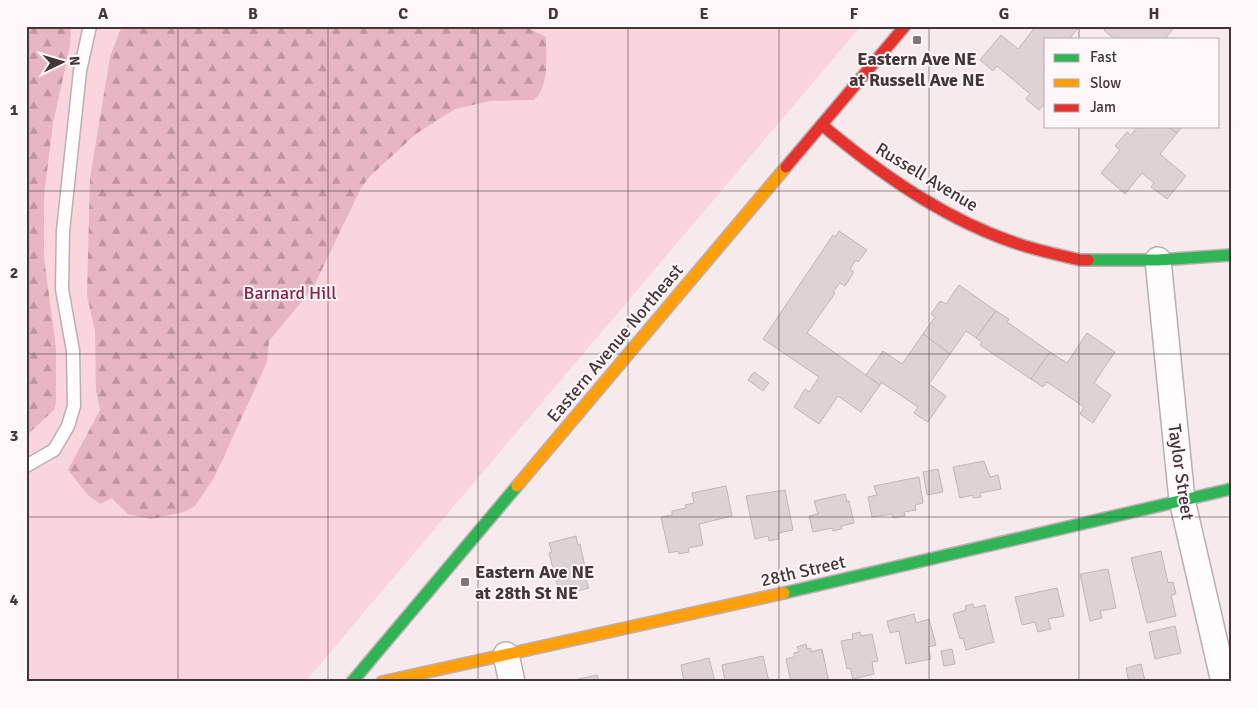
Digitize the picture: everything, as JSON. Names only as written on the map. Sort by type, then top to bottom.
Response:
[{"type":"street","name":"Eastern Avenue Northeast","points":[[352,682],[905,26]]},
{"type":"street","name":"Russell Avenue","points":[[822,125],[863,159],[936,207],[1027,247],[1080,260],[1158,260],[1231,255]]},
{"type":"street","name":"Taylor Street","points":[[1158,260],[1182,500],[1224,682]]},
{"type":"street","name":"28th Street","points":[[382,682],[730,606],[1231,489]]},
{"type":"street","points":[[506,656],[512,682]]},
{"type":"lane","points":[[26,466],[54,450],[68,426],[74,406],[73,351],[62,289],[62,231],[80,71],[90,26]]},
{"type":"green space","name":"Barnard Hill","points":[[26,26],[861,26],[305,682],[26,682]]},
{"type":"green space","points":[[26,26],[71,26],[70,46],[53,123],[44,196],[44,257],[56,348],[56,403],[54,410],[26,436]]},
{"type":"green space","points":[[122,26],[524,26],[546,37],[545,79],[543,87],[534,100],[490,101],[455,109],[416,134],[369,177],[360,190],[313,288],[269,341],[267,362],[214,478],[195,506],[184,512],[151,519],[128,514],[112,498],[100,504],[88,495],[68,470],[100,410],[96,391],[95,331],[87,295],[90,178],[110,57]]},
{"type":"building","points":[[1036,26],[1080,26],[1070,38],[1044,38],[1044,104],[1039,110],[1026,99],[1030,94],[997,66],[993,71],[980,60],[1001,35],[1018,49]]},
{"type":"building","points":[[1107,26],[1175,26],[1166,38],[1113,38],[1104,30]]},
{"type":"building","points":[[1136,128],[1170,128],[1177,133],[1160,154],[1186,176],[1167,199],[1151,187],[1154,183],[1142,173],[1125,194],[1101,173],[1120,150],[1115,146],[1127,132],[1131,135]]},
{"type":"building","points":[[1170,128],[1181,128],[1177,133]]},
{"type":"building","points":[[839,231],[867,250],[858,262],[856,260],[850,269],[854,272],[845,286],[840,283],[807,333],[880,385],[861,412],[838,396],[819,424],[794,407],[805,389],[809,392],[819,377],[763,339],[833,235],[835,237]]},
{"type":"building","points":[[959,285],[996,311],[976,338],[966,331],[950,354],[923,334],[935,317],[931,314],[940,301],[946,304]]},
{"type":"building","points":[[996,311],[1009,319],[1007,322],[1050,352],[1031,379],[980,345],[982,342],[976,338]]},
{"type":"building","points":[[1087,333],[1115,352],[1094,383],[1111,395],[1093,423],[1080,414],[1084,407],[1047,382],[1043,387],[1031,379],[1050,352],[1067,363]]},
{"type":"building","points":[[923,334],[950,354],[929,384],[946,396],[928,422],[914,413],[918,407],[881,382],[880,385],[866,375],[883,351],[902,364]]},
{"type":"building","points":[[754,372],[769,383],[763,391],[748,380]]},
{"type":"building","points":[[984,461],[990,477],[998,475],[1001,489],[980,493],[981,497],[973,498],[973,495],[960,498],[953,467]]},
{"type":"building","points":[[938,469],[943,492],[927,495],[923,472]]},
{"type":"building","points":[[919,477],[923,503],[915,505],[916,510],[904,512],[905,516],[893,518],[892,514],[872,517],[868,497],[877,495],[874,486]]},
{"type":"building","points":[[726,486],[732,516],[699,524],[703,545],[688,548],[689,552],[679,554],[678,551],[669,553],[661,517],[672,515],[672,511],[686,508],[685,505],[694,503],[692,493]]},
{"type":"building","points":[[785,490],[793,530],[778,533],[779,539],[769,541],[768,536],[755,539],[746,496]]},
{"type":"building","points":[[845,494],[847,502],[849,501],[854,523],[841,526],[842,529],[833,531],[833,528],[813,532],[809,516],[818,514],[814,501]]},
{"type":"building","points":[[576,536],[578,545],[580,544],[589,588],[562,595],[549,553],[552,552],[549,543]]},
{"type":"building","points":[[1161,551],[1168,583],[1173,582],[1176,594],[1171,595],[1176,616],[1147,623],[1131,558]]},
{"type":"building","points":[[1108,569],[1116,608],[1100,611],[1102,618],[1090,621],[1080,574]]},
{"type":"building","points":[[1057,588],[1064,616],[1048,619],[1051,629],[1038,632],[1035,622],[1022,625],[1015,597]]},
{"type":"building","points":[[973,604],[974,608],[985,605],[994,642],[966,650],[963,638],[960,639],[953,614],[966,610],[965,606]]},
{"type":"building","points":[[914,614],[916,623],[929,619],[936,645],[928,647],[931,659],[906,664],[899,631],[890,633],[887,621]]},
{"type":"building","points":[[1175,626],[1181,653],[1155,659],[1149,632]]},
{"type":"building","points":[[860,632],[861,636],[872,634],[878,661],[872,662],[874,674],[853,679],[850,668],[847,669],[841,641],[853,639],[852,634]]},
{"type":"building","points":[[806,644],[807,649],[811,648],[811,652],[822,649],[829,682],[791,682],[786,659],[794,657],[794,653],[799,652],[797,647]]},
{"type":"building","points":[[952,649],[955,664],[944,666],[941,651]]},
{"type":"building","points":[[763,656],[769,682],[725,682],[722,665]]},
{"type":"building","points":[[709,658],[715,682],[684,682],[681,665]]},
{"type":"building","points":[[1141,664],[1145,681],[1129,682],[1126,668]]},
{"type":"building","points":[[597,675],[599,682],[565,682]]},
{"type":"traffic: fast","points":[[1088,260],[1158,260],[1231,255]]},
{"type":"traffic: fast","points":[[352,682],[517,486]]},
{"type":"traffic: fast","points":[[784,593],[1231,489]]},
{"type":"traffic: slow","points":[[517,486],[786,167]]},
{"type":"traffic: slow","points":[[382,682],[784,593]]},
{"type":"traffic: jam","points":[[786,167],[905,26]]},
{"type":"traffic: jam","points":[[822,125],[894,180],[945,212],[1000,237],[1028,247],[1080,260],[1088,260]]},
{"type":"place","name":"Eastern Ave NE at Russell Ave NE","points":[[917,40]]},
{"type":"place","name":"Eastern Ave NE at 28th St NE","points":[[465,582]]}]
